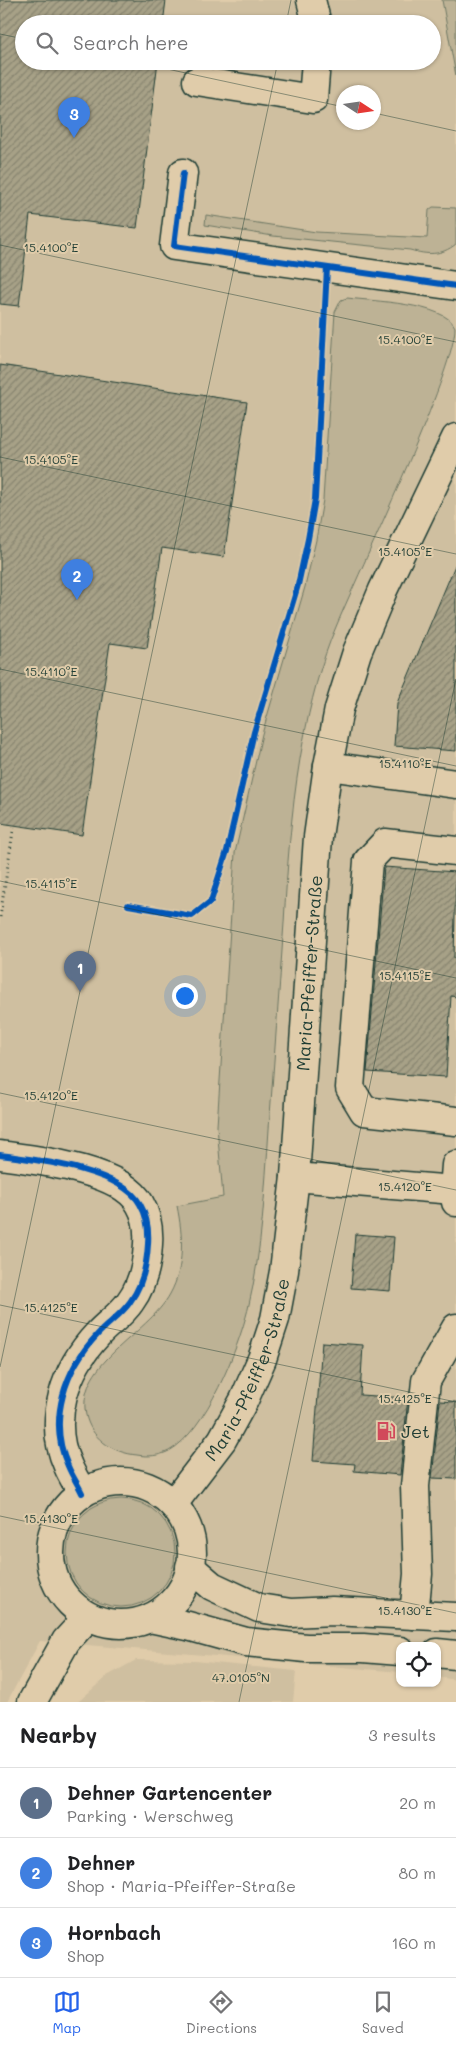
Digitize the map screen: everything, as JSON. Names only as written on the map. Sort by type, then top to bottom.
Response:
[{"type":"main road","points":[[311,0],[315,15]]},
{"type":"main road","points":[[197,80],[313,99],[315,70]]},
{"type":"main road","points":[[183,173],[174,246],[456,286]]},
{"type":"main road","name":"Maria-Pfeiffer-Straße","points":[[173,1504],[222,1440],[244,1400],[262,1359],[275,1320],[282,1281],[295,1177],[318,837],[328,766],[339,709],[357,652],[383,590],[456,438]]},
{"type":"main road","points":[[328,766],[456,784]]},
{"type":"main road","points":[[456,851],[385,843],[368,861],[350,1088],[364,1111],[456,1120]]},
{"type":"main road","points":[[0,1155],[91,1172],[124,1187],[140,1203],[149,1230],[142,1280],[130,1302],[79,1356],[66,1382],[59,1408],[59,1434],[67,1465],[82,1493]]},
{"type":"main road","points":[[295,1177],[455,1186]]},
{"type":"main road","points":[[414,1615],[418,1574],[414,1486],[426,1381],[456,1328]]},
{"type":"main road","points":[[131,1482],[153,1489],[173,1504],[188,1528],[192,1555],[190,1567],[180,1594],[161,1612],[150,1618],[128,1624],[112,1624],[88,1616],[65,1597],[52,1572],[50,1546],[59,1518],[73,1500],[82,1493],[107,1483],[131,1482]]},
{"type":"main road","points":[[190,1567],[212,1586],[259,1608],[291,1613],[332,1611],[456,1617]]},
{"type":"main road","points":[[32,1702],[66,1642],[88,1616]]},
{"type":"main road","points":[[150,1618],[246,1642],[306,1648],[363,1648],[396,1651]]},
{"type":"main road","points":[[441,1653],[456,1654]]},
{"type":"path","points":[[0,917],[14,825]]},
{"type":"shaded area","points":[[0,0],[456,0],[456,1680],[441,1678],[441,1642],[396,1642],[396,1672],[40,1641],[7,1702],[0,1702]]},
{"type":"shaded area","points":[[442,0],[456,0],[456,76]]},
{"type":"shaded area","points":[[433,207],[456,208],[456,244],[445,251],[434,253],[273,236],[205,225],[206,215],[316,232],[427,238],[429,210]]},
{"type":"shaded area","points":[[347,298],[389,302],[423,308],[437,313],[448,319],[455,327],[452,347],[414,451],[331,639],[316,684],[306,729],[297,779],[290,841],[262,1220],[257,1265],[248,1309],[237,1345],[219,1388],[196,1426],[183,1441],[169,1451],[145,1456],[129,1454],[106,1445],[95,1434],[87,1419],[85,1400],[90,1382],[100,1367],[159,1309],[175,1284],[181,1251],[181,1228],[177,1206],[223,1197],[217,1126],[235,853],[262,734],[305,587],[316,540],[323,500],[335,312],[341,300]]},
{"type":"shaded area","points":[[121,1499],[142,1503],[159,1515],[171,1532],[175,1553],[171,1574],[159,1591],[142,1603],[121,1607],[100,1603],[83,1591],[71,1574],[67,1553],[71,1532],[83,1515],[100,1503]]},
{"type":"shaded area","points":[[136,1660],[195,1661],[296,1671],[293,1702],[78,1702],[107,1676]]},
{"type":"building","points":[[0,0],[166,0],[164,15],[15,15],[15,70],[157,70],[137,228],[30,215],[19,306],[0,304]]},
{"type":"building","points":[[0,365],[247,402],[224,557],[162,548],[147,648],[110,643],[82,835],[0,823]]},
{"type":"building","points":[[456,563],[456,751],[394,746],[397,703]]},
{"type":"building","points":[[384,867],[456,872],[454,958],[456,958],[456,997],[451,996],[446,1077],[367,1072]]},
{"type":"building","points":[[355,1234],[394,1237],[390,1291],[351,1288]]},
{"type":"building","name":"Jet","points":[[322,1342],[363,1345],[360,1395],[408,1398],[400,1475],[354,1471],[355,1464],[313,1461]]},
{"type":"building","points":[[440,1401],[456,1402],[456,1479],[432,1478]]},
{"type":"cycle path","points":[[183,173],[174,246],[456,286]]},
{"type":"cycle path","points":[[128,905],[192,916],[211,901],[227,851],[254,732],[298,585],[315,499],[327,268]]},
{"type":"cycle path","points":[[0,1155],[55,1163],[97,1174],[115,1182],[130,1192],[140,1204],[146,1218],[148,1234],[147,1252],[145,1267],[138,1289],[127,1306],[86,1348],[68,1379],[63,1396],[59,1431],[62,1449],[82,1493]]},
{"type":"place","name":"Hornbach","points":[[74,138]]},
{"type":"place","name":"Dehner","points":[[77,600]]},
{"type":"place","name":"Dehner Gartencenter","points":[[80,992]]},
{"type":"place","name":"Jet","points":[[386,1431]]}]
